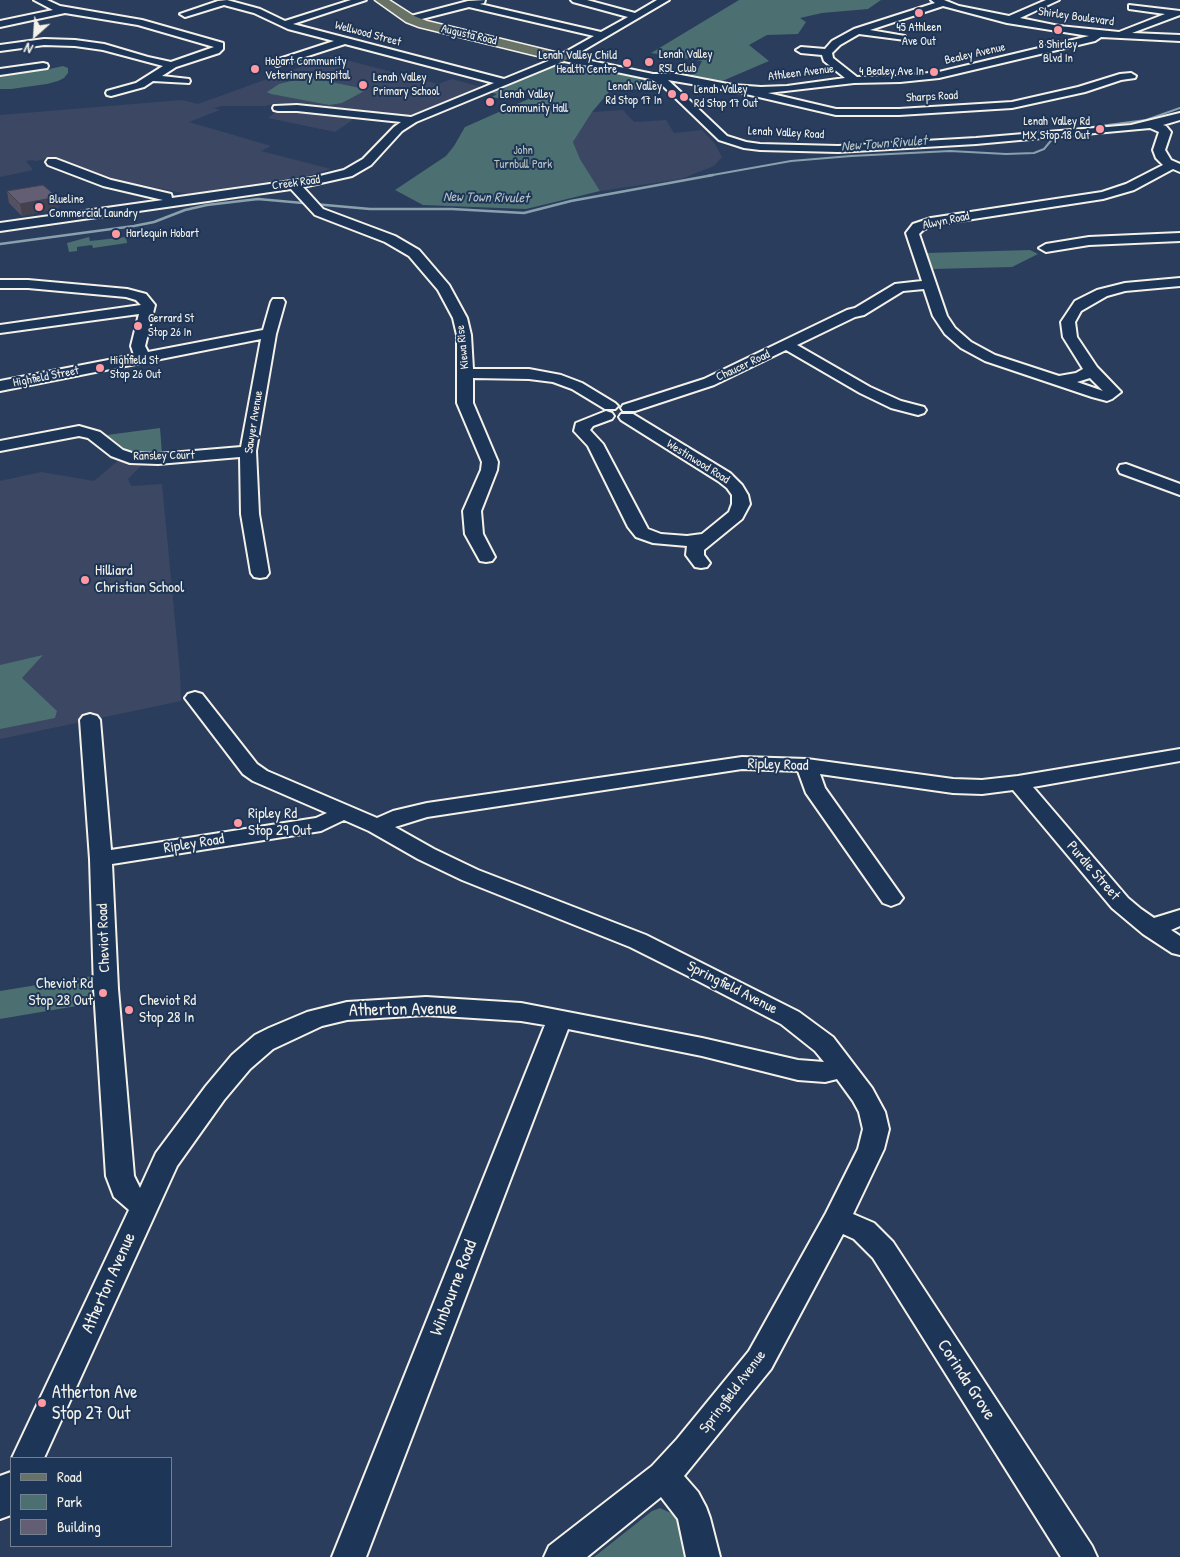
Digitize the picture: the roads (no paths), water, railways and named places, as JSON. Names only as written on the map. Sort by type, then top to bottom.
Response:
[{"type":"main road","name":"Augusta Road","points":[[381,0],[410,19],[430,26],[562,58]]},
{"type":"street","points":[[39,0],[64,10],[101,18],[139,22],[212,41],[219,45],[218,49],[212,53],[172,65],[135,87],[111,94]]},
{"type":"street","points":[[285,24],[361,0]]},
{"type":"street","points":[[410,19],[484,0]]},
{"type":"street","points":[[576,0],[636,16]]},
{"type":"street","name":"Creek Road","points":[[0,227],[293,184],[330,178],[358,169],[398,129],[412,120],[562,58],[664,0]]},
{"type":"street","points":[[992,27],[1054,0]]},
{"type":"street","points":[[185,14],[225,1]]},
{"type":"street","name":"Wellwood Street","points":[[225,1],[285,24],[504,82]]},
{"type":"street","name":"Shirley Boulevard","points":[[938,2],[1008,20],[1099,34],[1180,38]]},
{"type":"street","name":"Athleen Avenue","points":[[801,50],[827,52],[840,40],[857,31],[938,2]]},
{"type":"street","points":[[468,4],[602,36]]},
{"type":"street","points":[[1115,35],[1178,13],[1132,7]]},
{"type":"street","points":[[0,24],[64,10]]},
{"type":"street","points":[[842,27],[902,38]]},
{"type":"street","name":"Bealey Avenue","points":[[854,80],[900,79],[938,75],[1091,39],[1099,34]]},
{"type":"street","points":[[278,63],[345,41]]},
{"type":"street","points":[[0,48],[44,42],[75,43],[104,47],[146,60],[172,65]]},
{"type":"street","name":"Athleen Avenue","points":[[827,52],[832,63],[854,80]]},
{"type":"street","name":"Lenah Valley Road","points":[[562,58],[653,77],[667,84],[723,138],[736,143],[760,147],[817,150],[1051,136],[1150,125],[1180,116]]},
{"type":"street","name":"Lenah Valley Road","points":[[540,67],[566,63],[594,64]]},
{"type":"street","points":[[0,72],[43,66]]},
{"type":"street","name":"Sharps Road","points":[[653,77],[676,76],[773,94],[845,113],[963,110],[1035,100],[1097,86],[1120,77],[1131,76]]},
{"type":"street","points":[[152,78],[185,81]]},
{"type":"street","name":"Athleen Avenue","points":[[773,94],[854,80]]},
{"type":"street","points":[[278,108],[297,108],[412,120]]},
{"type":"street","points":[[1150,125],[1162,128],[1165,132],[1159,152],[1164,160],[1176,166]]},
{"type":"street","points":[[52,162],[107,183],[165,196],[174,200]]},
{"type":"street","name":"Alwyn Road","points":[[1091,370],[1112,389],[1113,392],[1110,395],[1097,394],[990,358],[966,345],[944,323],[911,236],[914,230],[923,224],[1103,195],[1130,187],[1176,166]]},
{"type":"street","name":"Kiewa Rise","points":[[293,184],[310,204],[335,219],[390,239],[418,257],[444,288],[460,318],[464,335],[466,373],[464,396],[466,406],[490,462],[490,470],[472,511],[474,534],[486,556]]},
{"type":"street","points":[[1046,248],[1090,241],[1180,237]]},
{"type":"street","points":[[0,284],[28,284],[133,294],[144,299],[148,305],[138,346],[142,357]]},
{"type":"street","name":"Chaucer Road","points":[[628,413],[709,382],[852,313],[859,312],[867,305],[900,287],[928,285]]},
{"type":"street","points":[[1058,381],[1081,377],[1091,370],[1074,344],[1068,329],[1068,322],[1075,309],[1087,300],[1110,290],[1125,287],[1178,285]]},
{"type":"street","name":"Sawyer Avenue","points":[[260,573],[250,514],[248,451],[269,334],[278,302]]},
{"type":"street","points":[[0,329],[147,309]]},
{"type":"street","name":"Highfield Street","points":[[0,386],[142,357],[269,334]]},
{"type":"street","points":[[787,345],[865,390],[896,405],[918,410]]},
{"type":"street","points":[[466,373],[529,374],[556,378],[577,386],[608,411]]},
{"type":"street","points":[[628,413],[622,406],[608,411],[582,426],[582,431],[595,444],[637,527],[642,533],[660,539],[687,541],[704,539]]},
{"type":"street","name":"Westinwood Road","points":[[628,413],[734,485],[740,495],[741,504],[736,515],[704,539]]},
{"type":"street","name":"Ransley Court","points":[[0,446],[79,431],[94,435],[117,453],[130,458],[158,459],[248,451]]},
{"type":"street","points":[[1126,469],[1177,483]]},
{"type":"street","points":[[701,562],[695,555],[695,548],[704,539]]},
{"type":"street","name":"Springfield Avenue","points":[[195,698],[250,768],[278,785],[377,826],[426,854],[463,872],[638,941],[790,1018],[824,1044],[864,1095],[872,1112],[876,1129],[871,1149],[837,1219],[760,1360],[694,1442],[663,1476],[561,1557]]},
{"type":"street","name":"Cheviot Road","points":[[90,720],[101,859],[106,989],[120,1176],[124,1189],[132,1198],[144,1206]]},
{"type":"street","name":"Ripley Road","points":[[377,826],[411,813],[704,768],[766,762],[968,787],[1018,783],[1180,756]]},
{"type":"street","points":[[807,766],[814,788],[890,898]]},
{"type":"street","name":"Purdie Street","points":[[1018,783],[1120,903],[1151,928],[1180,947]]},
{"type":"street","name":"Ripley Road","points":[[101,859],[321,824],[334,818],[342,810]]},
{"type":"street","points":[[1151,928],[1180,918]]},
{"type":"street","name":"Atherton Avenue","points":[[28,1457],[166,1161],[215,1093],[251,1052],[278,1034],[330,1014],[380,1008],[435,1007],[521,1012],[560,1018],[702,1047],[798,1070],[825,1072],[844,1068]]},
{"type":"street","name":"Winbourne Road","points":[[349,1557],[560,1018]]},
{"type":"street","name":"Corinda Grove","points":[[837,1219],[864,1231],[876,1242],[1080,1557]]},
{"type":"street","points":[[663,1476],[687,1503],[694,1518],[703,1557]]},
{"type":"street","points":[[0,1504],[10,1489]]},
{"type":"waterway","name":"New Town Rivulet","points":[[1062,131],[1146,120],[1180,108]]},
{"type":"waterway","name":"New Town Rivulet","points":[[707,176],[791,161],[851,156],[950,151],[1006,154],[1034,153],[1044,149],[1054,137]]},
{"type":"waterway","name":"New Town Rivulet","points":[[0,244],[134,226],[154,222],[185,210],[207,205],[258,199],[370,209],[452,209],[524,213],[571,201],[713,175]]},
{"type":"place","name":"45 Athleen Ave Out","points":[[919,13]]},
{"type":"place","name":"8 Shirley Blvd In","points":[[1058,30]]},
{"type":"place","name":"Lenah Valley RSL Club","points":[[649,62]]},
{"type":"place","name":"Lenah Valley Child Health Centre","points":[[627,63]]},
{"type":"place","name":"Hobart Community Veterinary Hospital","points":[[255,69]]},
{"type":"place","name":"4 Bealey Ave In","points":[[934,72]]},
{"type":"place","name":"Lenah Valley Primary School","points":[[363,85]]},
{"type":"place","name":"Lenah Valley Rd Stop 17 In","points":[[672,94]]},
{"type":"place","name":"Lenah Valley Rd Stop 17 Out","points":[[684,97]]},
{"type":"place","name":"Lenah Valley Community Hall","points":[[490,102]]},
{"type":"place","name":"Lenah Valley Rd MX Stop 18 Out","points":[[1100,129]]},
{"type":"place","name":"Blueline Commercial Laundry","points":[[39,207]]},
{"type":"place","name":"Harlequin Hobart","points":[[116,234]]},
{"type":"place","name":"Gerrard St Stop 26 In","points":[[138,326]]},
{"type":"place","name":"Highfield St Stop 26 Out","points":[[100,368]]},
{"type":"place","name":"Hilliard Christian School","points":[[85,580]]},
{"type":"place","name":"Ripley Rd Stop 29 Out","points":[[238,823]]},
{"type":"place","name":"Cheviot Rd Stop 28 Out","points":[[103,993]]},
{"type":"place","name":"Cheviot Rd Stop 28 In","points":[[129,1010]]},
{"type":"place","name":"Atherton Ave Stop 27 Out","points":[[42,1403]]},
{"type":"park label","name":"John Turnbull Park","points":[[523,158]]}]
